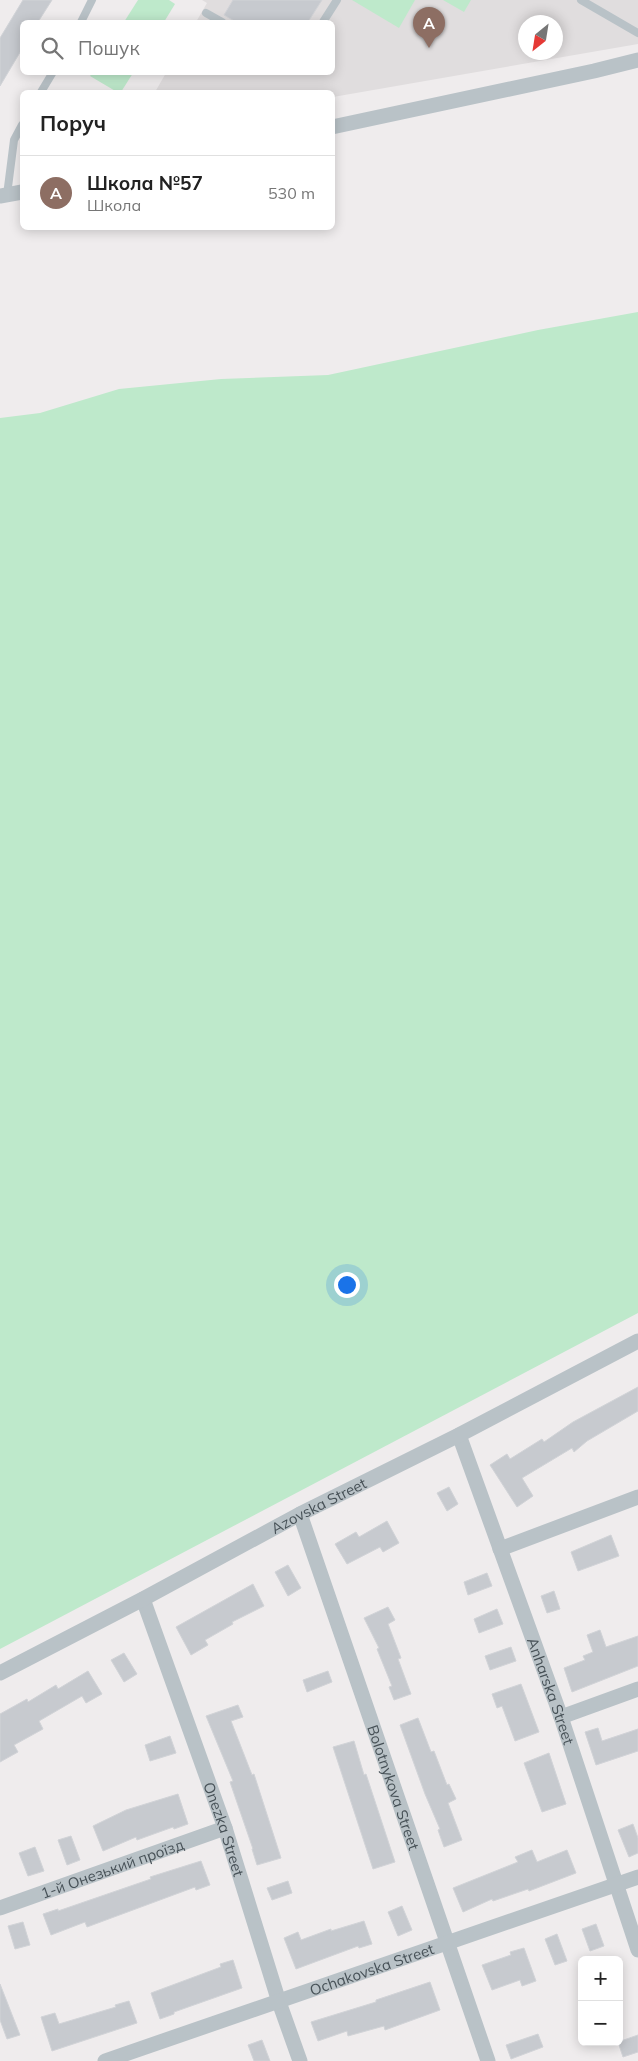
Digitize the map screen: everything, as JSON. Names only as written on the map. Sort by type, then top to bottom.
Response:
[{"type":"street","points":[[335,126],[638,60]]},
{"type":"street","points":[[3,196],[20,192]]},
{"type":"street","name":"Azovska Street","points":[[0,1672],[143,1599],[300,1514],[459,1435],[638,1341]]},
{"type":"street","name":"Anharska Street","points":[[459,1435],[561,1717],[638,1950]]},
{"type":"street","points":[[500,1549],[638,1497]]},
{"type":"street","name":"Bolotnykova Street","points":[[300,1514],[488,2061]]},
{"type":"street","name":"Onezka Street","points":[[143,1599],[225,1828],[279,2002],[300,2061]]},
{"type":"street","points":[[561,1717],[638,1690]]},
{"type":"street","name":"1-й Онезький проїзд","points":[[0,1908],[225,1828]]},
{"type":"street","name":"Ochakovska Street","points":[[106,2061],[638,1878]]},
{"type":"lane","points":[[82,20],[92,0]]},
{"type":"lane","points":[[325,20],[337,0]]},
{"type":"lane","points":[[581,0],[638,33]]},
{"type":"lane","points":[[206,13],[218,20]]},
{"type":"lane","points":[[42,90],[51,75]]},
{"type":"lane","points":[[3,196],[14,140],[20,129]]},
{"type":"shaded area","points":[[202,0],[638,0],[638,44],[563,57],[563,15],[518,15],[518,60],[546,60],[335,97],[335,90],[156,90],[165,75],[335,75],[335,20],[197,20],[207,3]]},
{"type":"green space","points":[[138,0],[169,0],[175,4],[165,20],[125,20]]},
{"type":"green space","points":[[352,0],[415,0],[399,28]]},
{"type":"green space","points":[[443,0],[471,0],[464,12]]},
{"type":"green space","points":[[132,75],[122,90],[114,90],[90,76]]},
{"type":"green space","points":[[638,312],[638,1313],[0,1649],[0,418],[40,413],[119,389],[221,379],[328,375],[538,330]]},
{"type":"building","points":[[23,0],[52,0],[39,20],[20,20],[20,52],[0,86],[0,38]]},
{"type":"building","points":[[233,0],[322,0],[309,20],[233,20],[224,15]]},
{"type":"building","points":[[638,1387],[638,1411],[587,1441],[574,1452],[572,1448],[522,1478],[533,1496],[517,1507],[490,1465],[507,1454],[510,1459],[542,1439],[544,1442],[573,1422]]},
{"type":"building","points":[[449,1487],[458,1504],[447,1511],[437,1493]]},
{"type":"building","points":[[387,1521],[399,1543],[383,1552],[380,1547],[347,1564],[335,1544],[356,1532],[359,1537]]},
{"type":"building","points":[[611,1535],[619,1556],[578,1571],[571,1552]]},
{"type":"building","points":[[288,1565],[301,1588],[288,1596],[275,1572]]},
{"type":"building","points":[[487,1573],[492,1586],[468,1595],[464,1582]]},
{"type":"building","points":[[253,1584],[264,1606],[232,1622],[233,1624],[205,1640],[208,1645],[191,1655],[176,1627]]},
{"type":"building","points":[[554,1591],[560,1609],[547,1613],[541,1596]]},
{"type":"building","points":[[388,1607],[395,1620],[388,1624],[401,1658],[398,1659],[411,1694],[394,1700],[389,1687],[392,1686],[377,1649],[379,1648],[364,1618]]},
{"type":"building","points":[[497,1609],[503,1624],[479,1633],[474,1619]]},
{"type":"building","points":[[600,1630],[606,1647],[638,1636],[638,1666],[572,1692],[564,1668],[585,1660],[583,1656],[593,1652],[587,1635]]},
{"type":"building","points":[[511,1647],[516,1661],[490,1670],[485,1656]]},
{"type":"building","points":[[124,1653],[137,1674],[124,1682],[111,1660]]},
{"type":"building","points":[[88,1671],[102,1694],[86,1703],[82,1696],[39,1721],[43,1729],[14,1745],[18,1752],[0,1762],[0,1714],[27,1699],[28,1702],[56,1685],[58,1689]]},
{"type":"building","points":[[328,1671],[332,1682],[307,1692],[303,1680]]},
{"type":"building","points":[[521,1684],[539,1732],[515,1741],[502,1706],[497,1708],[492,1694]]},
{"type":"building","points":[[238,1705],[243,1717],[231,1721],[252,1775],[254,1774],[281,1858],[257,1865],[230,1782],[233,1781],[206,1716]]},
{"type":"building","points":[[418,1718],[431,1752],[434,1751],[447,1785],[449,1784],[456,1799],[448,1803],[462,1840],[444,1847],[438,1830],[440,1829],[400,1725]]},
{"type":"building","points":[[598,1728],[602,1741],[638,1729],[638,1751],[596,1765],[585,1732]]},
{"type":"building","points":[[170,1736],[176,1753],[150,1761],[145,1745]]},
{"type":"building","points":[[354,1741],[395,1862],[373,1869],[333,1747]]},
{"type":"building","points":[[549,1753],[566,1804],[542,1812],[524,1763]]},
{"type":"building","points":[[178,1794],[188,1824],[174,1829],[173,1827],[137,1840],[136,1837],[103,1851],[93,1826],[126,1810]]},
{"type":"building","points":[[633,1824],[638,1838],[638,1853],[629,1857],[618,1830]]},
{"type":"building","points":[[71,1836],[80,1860],[67,1865],[58,1840]]},
{"type":"building","points":[[35,1847],[44,1871],[28,1876],[19,1853]]},
{"type":"building","points":[[532,1850],[537,1862],[567,1850],[576,1873],[529,1891],[528,1889],[493,1901],[492,1899],[463,1912],[453,1888],[518,1862],[515,1857]]},
{"type":"building","points":[[201,1861],[210,1885],[196,1890],[195,1887],[87,1927],[85,1922],[51,1935],[43,1914],[58,1909],[58,1911],[151,1879],[150,1877]]},
{"type":"building","points":[[288,1881],[292,1893],[272,1900],[267,1888]]},
{"type":"building","points":[[402,1906],[412,1930],[398,1936],[388,1912]]},
{"type":"building","points":[[364,1921],[372,1944],[359,1948],[358,1946],[296,1969],[284,1938],[298,1932],[301,1940],[331,1929],[331,1931]]},
{"type":"building","points":[[23,1922],[30,1945],[15,1949],[8,1926]]},
{"type":"building","points":[[596,1924],[604,1946],[590,1951],[582,1929]]},
{"type":"building","points":[[557,1934],[567,1961],[555,1965],[545,1939]]},
{"type":"building","points":[[524,1948],[536,1981],[522,1986],[520,1980],[492,1990],[482,1965],[511,1955],[510,1952]]},
{"type":"building","points":[[233,1960],[242,1988],[174,2012],[174,2014],[160,2019],[151,1993],[221,1967],[220,1964]]},
{"type":"building","points":[[430,1982],[440,2010],[385,2030],[384,2026],[348,2036],[347,2031],[318,2041],[311,2022],[376,2002],[376,2000]]},
{"type":"building","points":[[0,1984],[20,2035],[7,2039],[0,2020]]},
{"type":"building","points":[[129,2001],[137,2023],[52,2051],[41,2017],[55,2013],[59,2024],[116,2007],[115,2005]]},
{"type":"building","points":[[538,2034],[543,2047],[511,2059],[506,2045]]},
{"type":"building","points":[[638,2035],[638,2052],[623,2057],[619,2046],[623,2046],[623,2040]]},
{"type":"building","points":[[262,2040],[270,2061],[254,2061],[248,2045]]},
{"type":"place","name":"Школа №57","points":[[429,48]]}]
